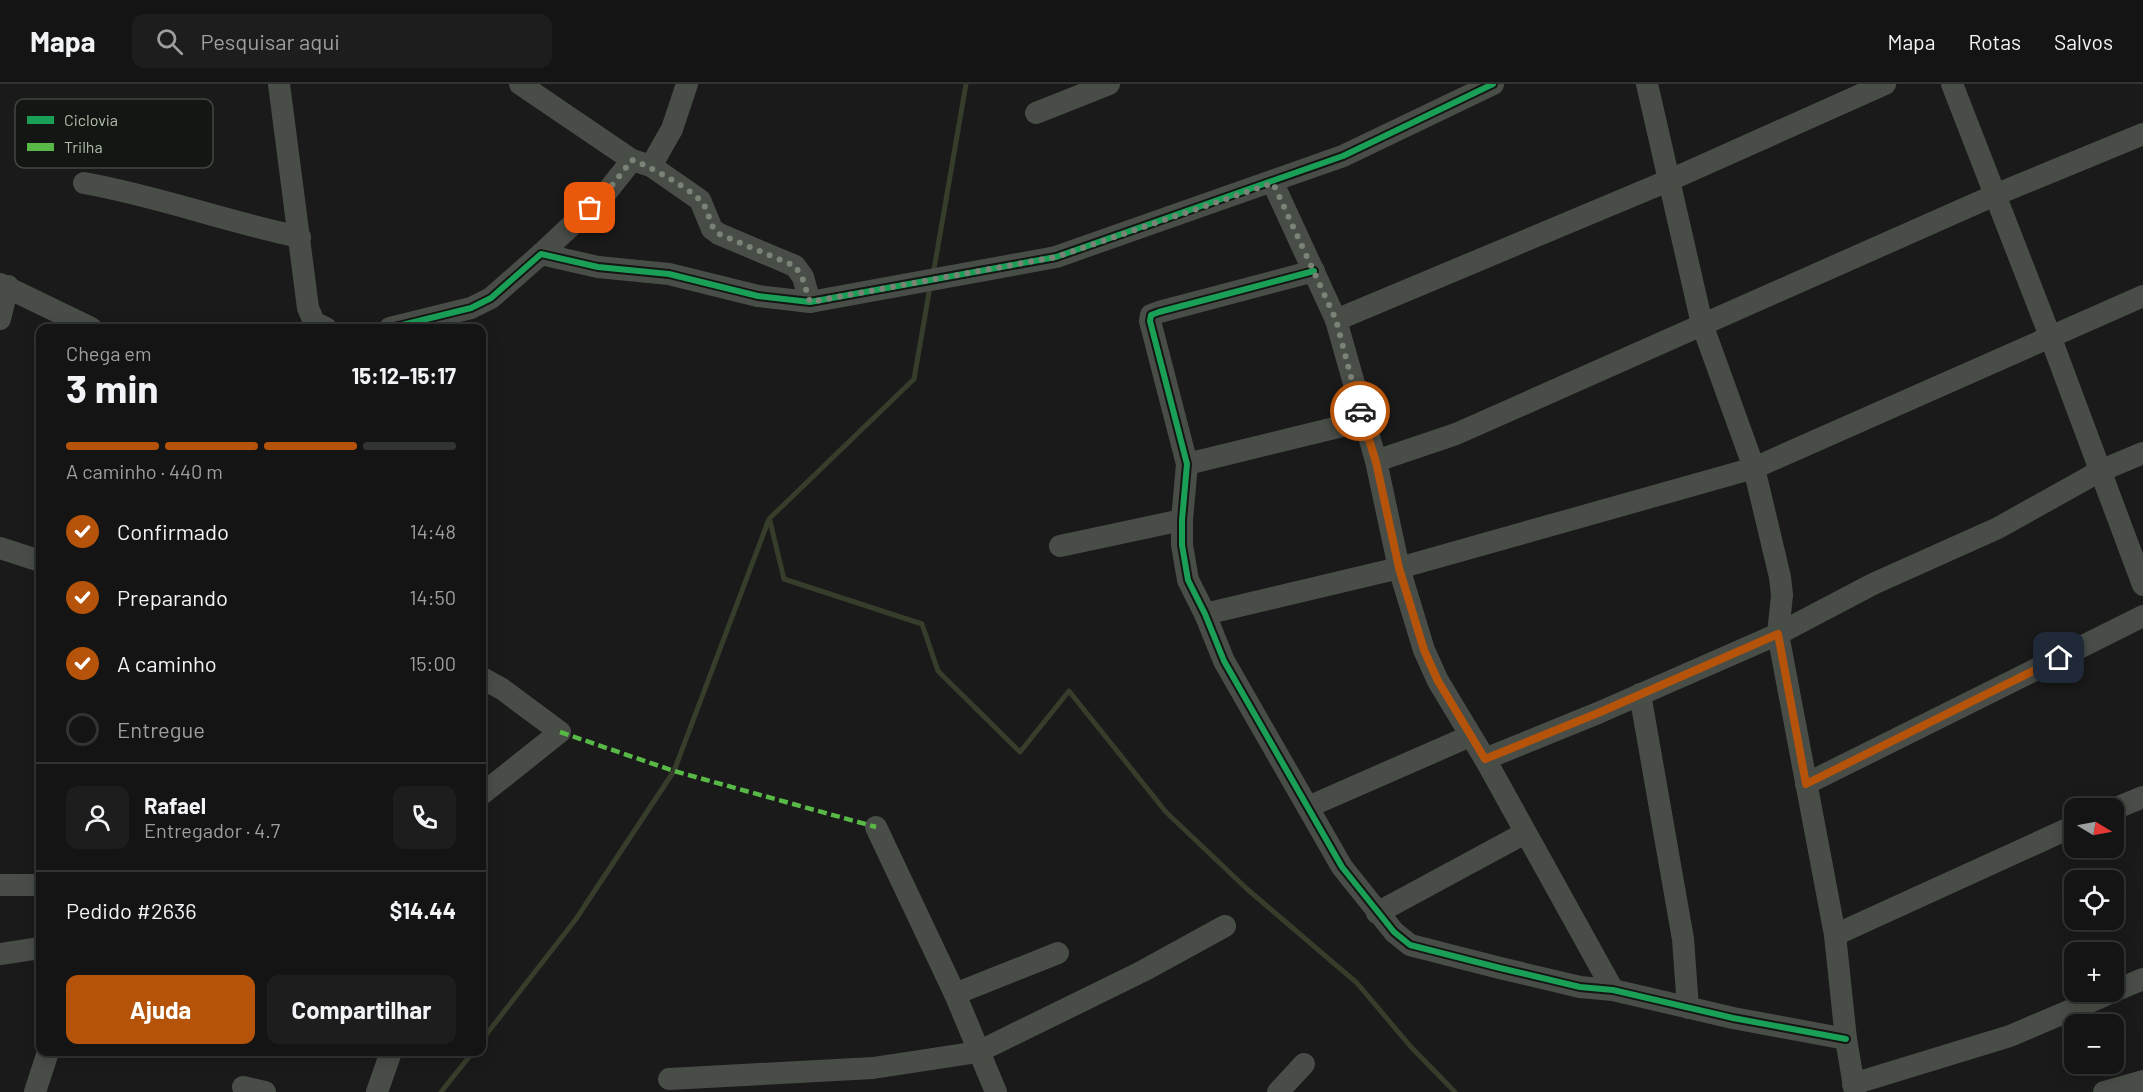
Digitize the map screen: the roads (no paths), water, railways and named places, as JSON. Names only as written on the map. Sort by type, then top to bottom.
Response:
[{"type":"street","points":[[279,84],[308,308],[314,322],[318,324]]},
{"type":"street","points":[[520,84],[700,200],[712,229],[719,234],[795,266],[802,277],[810,302]]},
{"type":"street","points":[[406,324],[471,308],[491,298],[641,163],[672,129],[687,84]]},
{"type":"street","points":[[1036,114],[1109,84]]},
{"type":"street","points":[[541,254],[598,267],[669,274],[758,296],[810,302],[1056,257],[1273,183],[1343,156],[1493,84]]},
{"type":"street","points":[[1647,84],[1702,324],[1754,468],[1780,577],[1782,595],[1778,634],[1835,935],[1846,1039],[1854,1088],[1972,1049],[2086,1002]]},
{"type":"street","points":[[1336,320],[1670,180],[1885,84]]},
{"type":"street","points":[[1952,84],[2050,336],[2143,585]]},
{"type":"street","points":[[1376,462],[1456,434],[1995,195],[2143,134]]},
{"type":"street","points":[[84,183],[133,192],[255,228],[300,237]]},
{"type":"street","points":[[1273,183],[1336,320],[1376,462],[1399,568],[1433,671],[1485,759],[1613,990]]},
{"type":"street","points":[[1314,271],[1151,315],[1150,321],[1187,464],[1182,545],[1188,580],[1224,661],[1342,867],[1377,913],[1410,945],[1580,987],[1613,990],[1688,1008],[1846,1039]]},
{"type":"street","points":[[0,320],[4,285],[83,324]]},
{"type":"street","points":[[1205,614],[1399,568],[1754,468],[2143,296]]},
{"type":"street","points":[[1187,464],[1363,421]]},
{"type":"street","points":[[1485,759],[1778,634],[1873,584],[1998,528],[2100,471],[2143,453]]},
{"type":"street","points":[[1060,546],[1182,520]]},
{"type":"street","points":[[0,548],[36,560]]},
{"type":"street","points":[[1806,784],[2143,616]]},
{"type":"street","points":[[486,680],[502,689],[560,732],[486,791]]},
{"type":"street","points":[[1640,694],[1683,939],[1688,1008]]},
{"type":"street","points":[[1308,807],[1470,736]]},
{"type":"street","points":[[2124,805],[2143,797]]},
{"type":"street","points":[[876,827],[955,994],[996,1092]]},
{"type":"street","points":[[1835,935],[2064,831]]},
{"type":"street","points":[[1377,913],[1525,833]]},
{"type":"street","points":[[0,885],[36,885]]},
{"type":"street","points":[[669,1079],[873,1068],[978,1052],[1143,971],[1225,926]]},
{"type":"street","points":[[0,954],[36,949]]},
{"type":"street","points":[[955,994],[1058,953]]},
{"type":"street","points":[[2124,987],[2143,979]]},
{"type":"street","points":[[35,1092],[47,1056]]},
{"type":"street","points":[[376,1092],[390,1056]]},
{"type":"street","points":[[1278,1092],[1304,1064]]},
{"type":"street","points":[[2104,1092],[2143,1081]]},
{"type":"waterway","points":[[933,275],[966,84]]},
{"type":"waterway","points":[[486,1035],[576,919],[674,771],[769,519],[914,379],[930,287]]},
{"type":"waterway","points":[[770,521],[784,579],[922,624],[938,671],[1020,752],[1069,691],[1166,812],[1247,889],[1357,983],[1411,1047],[1455,1092]]},
{"type":"waterway","points":[[441,1092],[470,1056]]}]
